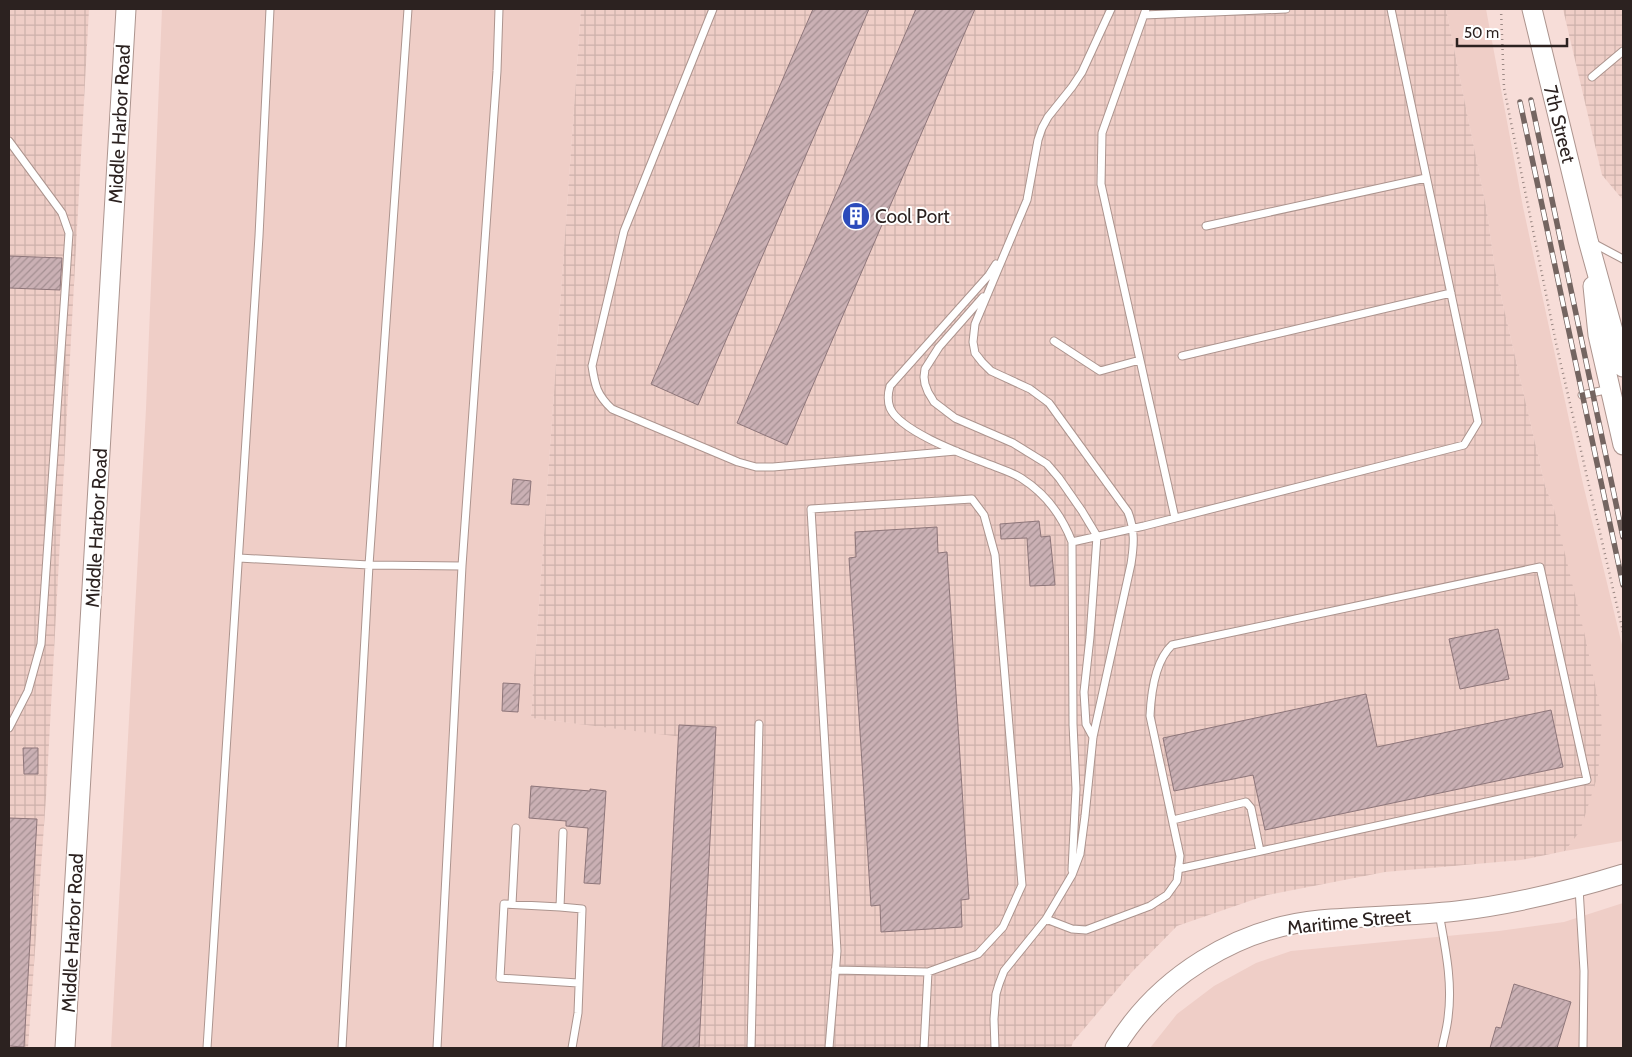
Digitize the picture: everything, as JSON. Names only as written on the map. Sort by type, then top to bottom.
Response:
[{"type":"main road","name":"Middle Harbor Road","points":[[65,1048],[126,9]]},
{"type":"main road","name":"7th Street","points":[[1532,9],[1588,240],[1623,367]]},
{"type":"main road","name":"7th Street","points":[[1588,240],[1598,335],[1623,445]]},
{"type":"main road","name":"Maritime Street","points":[[1115,1048],[1138,1016],[1162,990],[1192,967],[1223,949],[1252,936],[1287,926],[1319,920],[1439,912],[1507,905],[1579,888],[1623,874]]},
{"type":"lane","points":[[207,1048],[259,236],[270,9]]},
{"type":"lane","points":[[342,1048],[369,565],[408,9]]},
{"type":"lane","points":[[437,1048],[462,566],[496,81],[499,9]]},
{"type":"lane","points":[[713,9],[624,231],[592,366],[595,385],[602,400],[612,409],[738,462],[756,467],[956,452]]},
{"type":"lane","points":[[996,1048],[994,1019],[996,994],[1004,971],[1046,919],[1072,875],[1080,854],[1093,737],[1132,564],[1134,528],[1128,512],[1049,402],[1030,389],[991,371],[978,358],[973,334],[987,292],[1026,200],[1042,128],[1048,117],[1082,72],[1111,9]]},
{"type":"lane","points":[[1175,518],[1101,184],[1102,133],[1145,12],[1286,9]]},
{"type":"lane","points":[[1072,542],[1464,445],[1478,422],[1391,9]]},
{"type":"lane","points":[[1592,77],[1623,51]]},
{"type":"lane","points":[[9,142],[62,213],[69,234],[41,644],[28,691],[9,728]]},
{"type":"lane","points":[[1206,226],[1426,178]]},
{"type":"lane","points":[[1588,240],[1623,259]]},
{"type":"lane","points":[[1010,241],[988,276],[890,386],[888,400],[890,409],[909,428],[956,452],[1019,476],[1034,487],[1047,499],[1064,523],[1072,542],[1073,724],[1076,802],[1072,875]]},
{"type":"lane","points":[[987,292],[939,348],[925,369],[924,377],[928,392],[934,402],[955,418],[1013,443],[1047,464],[1078,504],[1097,536],[1084,692],[1086,724],[1093,737]]},
{"type":"lane","points":[[1182,356],[1451,293]]},
{"type":"lane","points":[[1054,341],[1100,371],[1140,360]]},
{"type":"lane","points":[[1582,395],[1610,389]]},
{"type":"lane","points":[[829,1048],[837,951],[811,509],[972,499],[984,515],[995,555],[1022,885],[1003,927],[978,954],[928,972],[836,970]]},
{"type":"lane","points":[[239,558],[369,565],[462,566]]},
{"type":"lane","points":[[1046,919],[1072,929],[1086,930],[1150,906],[1167,895],[1177,881],[1178,869],[1180,856],[1150,716],[1150,697],[1161,656],[1172,645],[1540,567],[1587,780],[1178,869]]},
{"type":"lane","points":[[751,1048],[759,724]]},
{"type":"lane","points":[[1173,820],[1246,802],[1251,808],[1260,852]]},
{"type":"lane","points":[[512,904],[516,828]]},
{"type":"lane","points":[[560,907],[563,832]]},
{"type":"lane","points":[[1579,888],[1584,971],[1582,1048]]},
{"type":"lane","points":[[572,1048],[578,1013],[582,909],[504,904],[500,978],[578,983]]},
{"type":"lane","points":[[1439,912],[1448,966],[1450,994],[1448,1018],[1442,1048]]},
{"type":"lane","points":[[924,1048],[928,972]]},
{"type":"path","points":[[1501,9],[1504,88],[1556,343],[1623,632]]},
{"type":"shaded area","points":[[9,9],[89,9],[46,798],[28,1048],[9,1048]]},
{"type":"shaded area","points":[[162,9],[581,9],[531,718],[682,736],[663,1048],[111,1048],[146,409]]},
{"type":"shaded area","points":[[581,9],[1446,9],[1487,212],[1495,270],[1545,486],[1554,509],[1585,636],[1602,719],[1598,775],[1580,831],[1565,851],[1521,860],[1385,872],[1267,895],[1177,926],[1131,973],[1073,1042],[1071,1048],[663,1048],[682,737],[531,718]]},
{"type":"shaded area","points":[[1446,9],[1486,9],[1523,207],[1583,484],[1623,649],[1623,841],[1565,851],[1580,830],[1554,509],[1545,486],[1495,270],[1487,212]]},
{"type":"shaded area","points":[[1563,9],[1623,9],[1623,200],[1602,175]]},
{"type":"shaded area","points":[[1623,903],[1623,1048],[1150,1048],[1177,1014],[1214,986],[1256,963],[1291,951],[1499,931],[1564,922]]},
{"type":"building","points":[[813,9],[869,9],[698,405],[651,384]]},
{"type":"building","name":"Cool Port","points":[[916,9],[975,9],[787,445],[737,423]]},
{"type":"building","points":[[9,256],[62,258],[60,290],[9,288]]},
{"type":"building","points":[[513,479],[531,481],[529,505],[511,504]]},
{"type":"building","points":[[1039,521],[1041,537],[1050,536],[1055,585],[1030,586],[1027,538],[1001,539],[1000,524]]},
{"type":"building","points":[[937,527],[938,553],[947,552],[969,899],[961,900],[962,927],[881,932],[880,905],[871,906],[849,558],[856,557],[855,532]]},
{"type":"building","points":[[1498,629],[1509,679],[1460,689],[1449,639]]},
{"type":"building","points":[[503,683],[520,684],[518,712],[502,711]]},
{"type":"building","points":[[1366,694],[1377,747],[1551,710],[1563,767],[1265,830],[1253,775],[1174,791],[1163,738]]},
{"type":"building","points":[[679,725],[716,727],[699,1048],[662,1048]]},
{"type":"building","points":[[23,748],[38,748],[38,774],[24,774]]},
{"type":"building","points":[[531,786],[606,791],[600,884],[584,883],[588,828],[566,826],[566,821],[529,818]]},
{"type":"building","points":[[9,818],[37,819],[24,1047],[9,1046]]},
{"type":"building","points":[[1514,984],[1571,1002],[1557,1048],[1490,1048],[1496,1027],[1501,1028]]},
{"type":"railway","points":[[1531,100],[1623,537]]},
{"type":"railway","points":[[1520,102],[1623,585]]},
{"type":"place","name":"Cool Port","points":[[856,216]]}]
